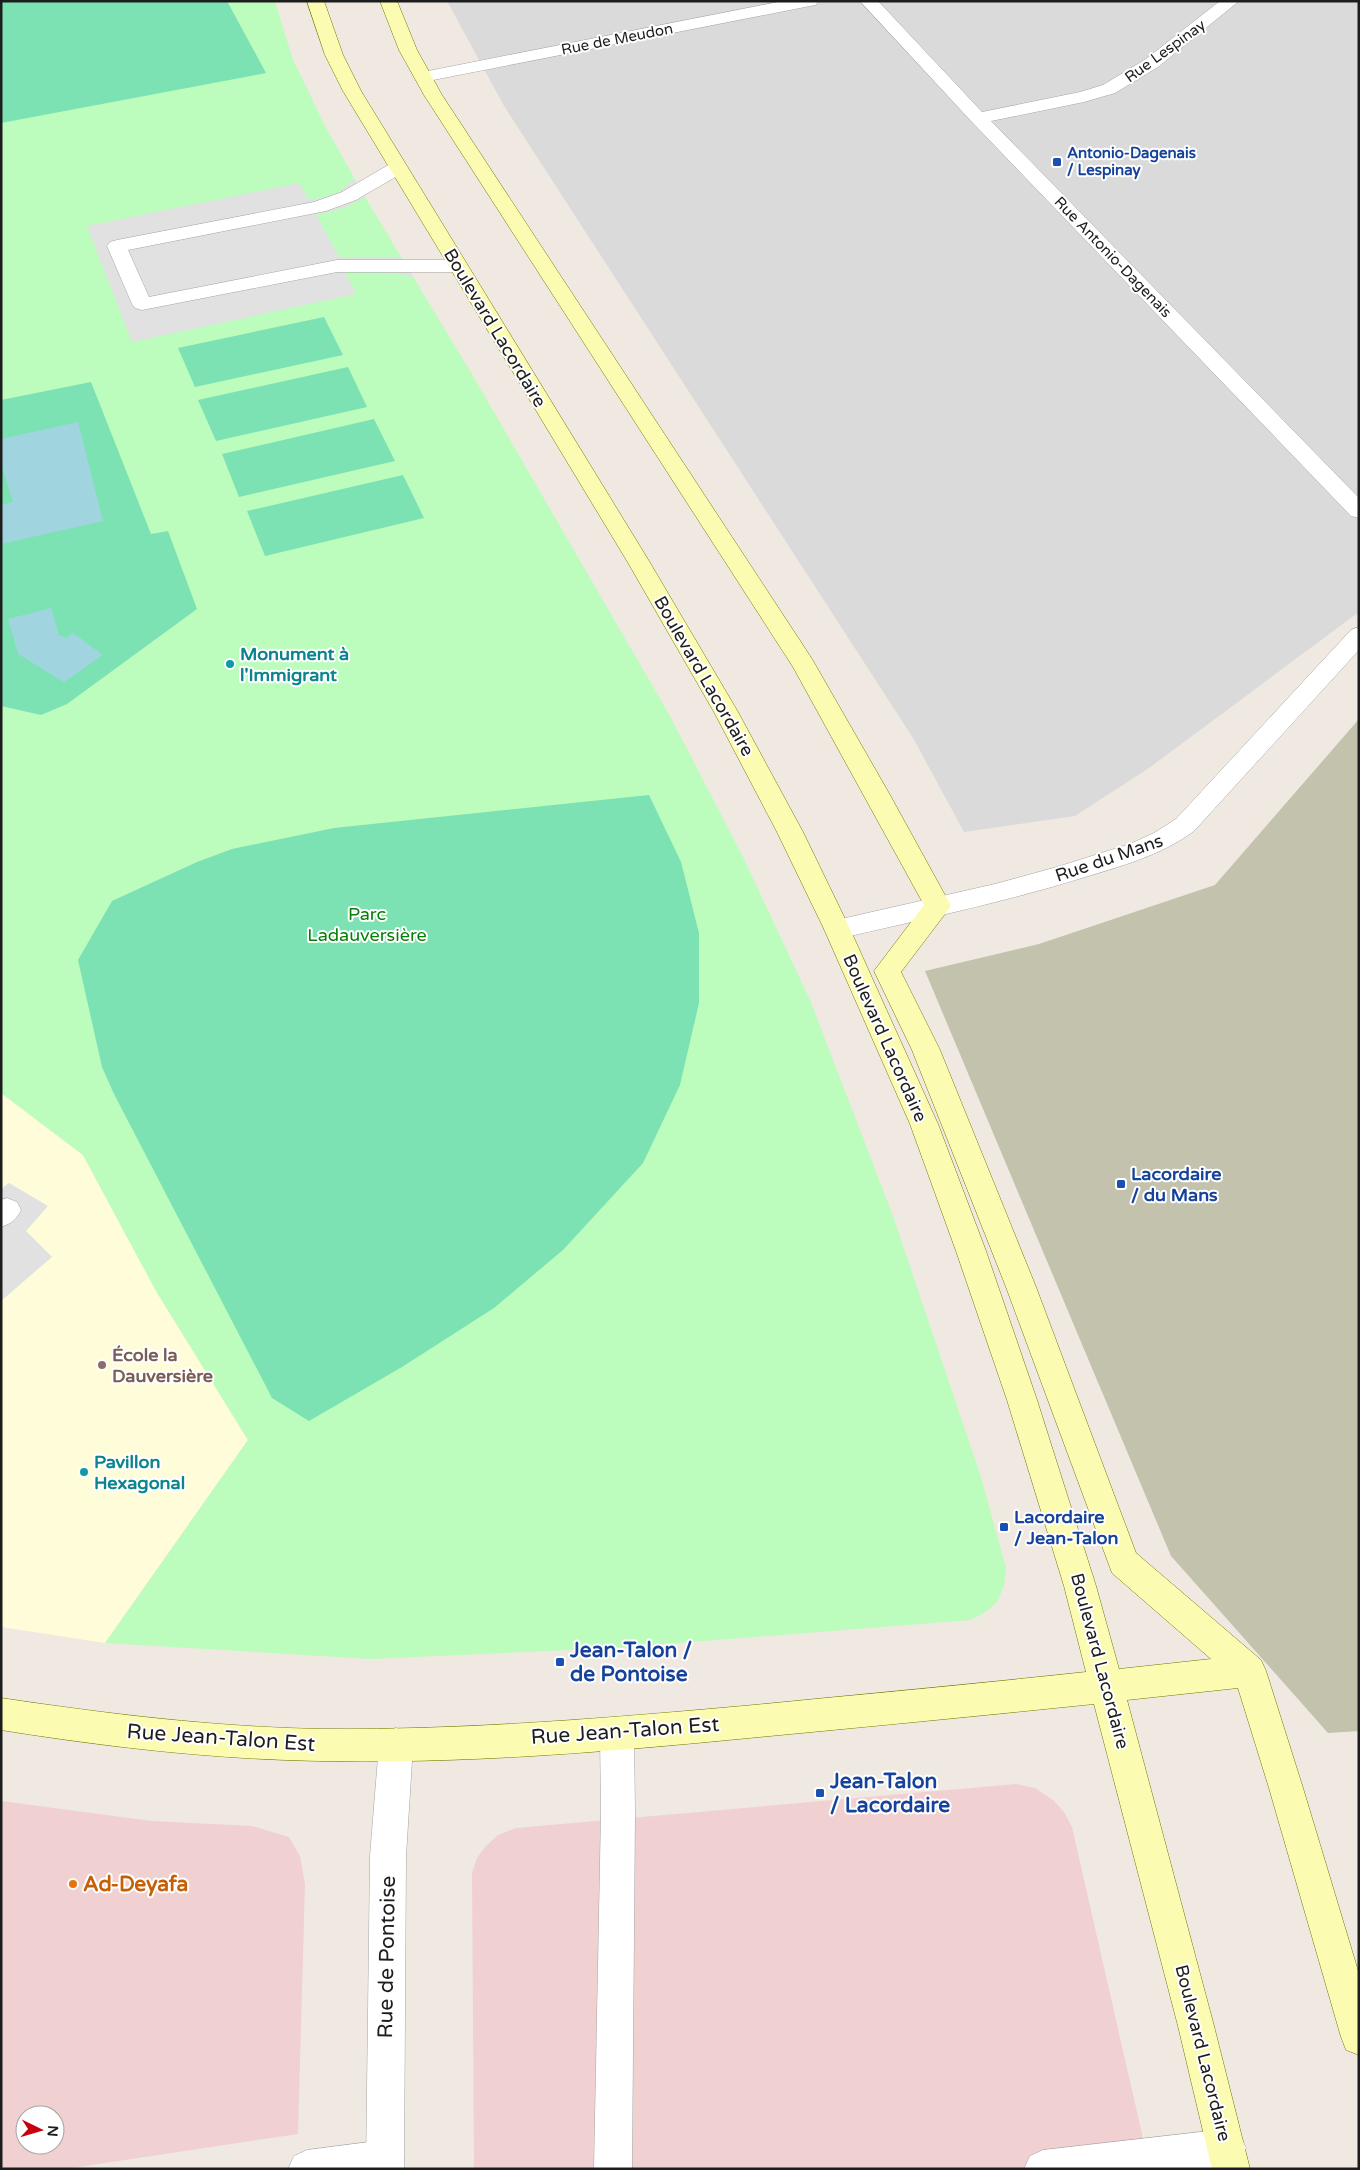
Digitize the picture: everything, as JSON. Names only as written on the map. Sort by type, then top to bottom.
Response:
[{"type":"main road","name":"Boulevard Lacordaire","points":[[315,1],[334,55],[397,168],[713,688],[759,772],[837,929],[924,1124],[965,1234],[1034,1438],[1080,1586],[1229,2158]]},
{"type":"main road","points":[[388,1],[396,25],[423,77],[804,665],[878,795],[938,906]]},
{"type":"main road","name":"Boulevard Lacordaire","points":[[938,906],[887,971],[926,1050],[1014,1269],[1123,1563],[1249,1671]]},
{"type":"main road","points":[[1249,1671],[1286,1788],[1359,2037]]},
{"type":"main road","name":"Rue Jean-Talon Est","points":[[1,1714],[102,1729],[197,1738],[307,1745],[396,1745],[617,1734],[1249,1671]]},
{"type":"street","name":"Rue de Meudon","points":[[423,77],[810,1]]},
{"type":"street","name":"Rue Antonio-Dagenais","points":[[868,1],[978,118],[1359,511]]},
{"type":"street","name":"Rue Lespinay","points":[[978,118],[1109,89],[1152,63],[1231,1]]},
{"type":"street","points":[[397,168],[349,196],[319,207],[117,246],[142,304],[337,266],[458,266]]},
{"type":"street","name":"Rue du Mans","points":[[837,929],[1048,880],[1148,848],[1169,838],[1185,825],[1359,634]]},
{"type":"street","points":[[613,2169],[618,1812],[617,1734]]},
{"type":"street","name":"Rue de Pontoise","points":[[385,2164],[388,1856],[396,1745]]},
{"type":"street","points":[[1043,2169],[1229,2158]]},
{"type":"street","points":[[307,2169],[385,2164]]},
{"type":"shaded area","points":[[447,1],[1359,1],[1359,612],[1149,768],[1075,816],[964,832],[913,738],[504,106]]},
{"type":"shaded area","points":[[354,179],[365,197],[346,207],[316,215],[339,257],[401,257],[413,277],[396,273],[345,272],[356,294],[132,342],[87,226],[299,183],[309,200],[327,197],[339,192]]},
{"type":"shaded area","points":[[1359,719],[1359,1731],[1328,1733],[1171,1556],[925,971],[1039,944],[1215,885]]},
{"type":"shaded area","name":"École la Dauversière","points":[[1,1093],[83,1155],[156,1291],[248,1440],[105,1643],[1,1627]]},
{"type":"shaded area","points":[[9,1183],[48,1206],[26,1231],[52,1257],[1,1301],[1,1189]]},
{"type":"shaded area","points":[[1016,1784],[1035,1788],[1053,1800],[1064,1812],[1072,1827],[1150,2169],[474,2169],[472,1873],[477,1858],[485,1847],[498,1835],[516,1828]]},
{"type":"shaded area","points":[[1,1801],[152,1821],[252,1826],[289,1837],[300,1856],[305,1884],[298,2134],[65,2169],[1,2169]]},
{"type":"green space","name":"Parc Ladauversière","points":[[1,1],[275,1],[292,57],[324,124],[670,716],[743,857],[810,1000],[893,1216],[981,1477],[1006,1568],[1004,1586],[997,1602],[987,1611],[971,1620],[616,1648],[371,1659],[105,1643],[248,1440],[156,1291],[83,1155],[1,1093]]},
{"type":"green space","points":[[1,1],[227,1],[266,73],[1,123]]},
{"type":"green space","points":[[324,317],[343,355],[195,387],[178,348]]},
{"type":"green space","points":[[348,367],[367,407],[216,441],[198,400]]},
{"type":"green space","points":[[91,382],[151,534],[168,531],[197,609],[67,704],[41,715],[1,706],[1,400]]},
{"type":"green space","points":[[374,419],[395,461],[239,497],[222,454]]},
{"type":"green space","points":[[403,475],[424,518],[265,556],[247,511]]},
{"type":"green space","points":[[649,795],[681,862],[699,933],[699,1003],[680,1085],[643,1163],[563,1250],[494,1308],[402,1367],[309,1421],[272,1398],[114,1094],[102,1067],[78,960],[112,901],[197,862],[232,849],[334,828]]},
{"type":"water","points":[[78,422],[103,521],[1,544],[1,503],[13,502],[1,463],[1,439]]},
{"type":"water","points":[[51,608],[59,635],[66,638],[73,633],[103,655],[64,682],[18,654],[8,619]]},
{"type":"place","name":"Antonio-Dagenais / Lespinay","points":[[1057,162]]},
{"type":"place","name":"Monument à l'Immigrant","points":[[230,664]]},
{"type":"place","name":"Lacordaire / du Mans","points":[[1121,1184]]},
{"type":"place","name":"École la Dauversière","points":[[102,1365]]},
{"type":"place","name":"Pavillon Hexagonal","points":[[84,1472]]},
{"type":"place","name":"Lacordaire / Jean-Talon","points":[[1004,1527]]},
{"type":"place","name":"Jean-Talon / de Pontoise","points":[[560,1662]]},
{"type":"place","name":"Jean-Talon / Lacordaire","points":[[820,1793]]},
{"type":"place","name":"Ad-Deyafa","points":[[73,1884]]}]
